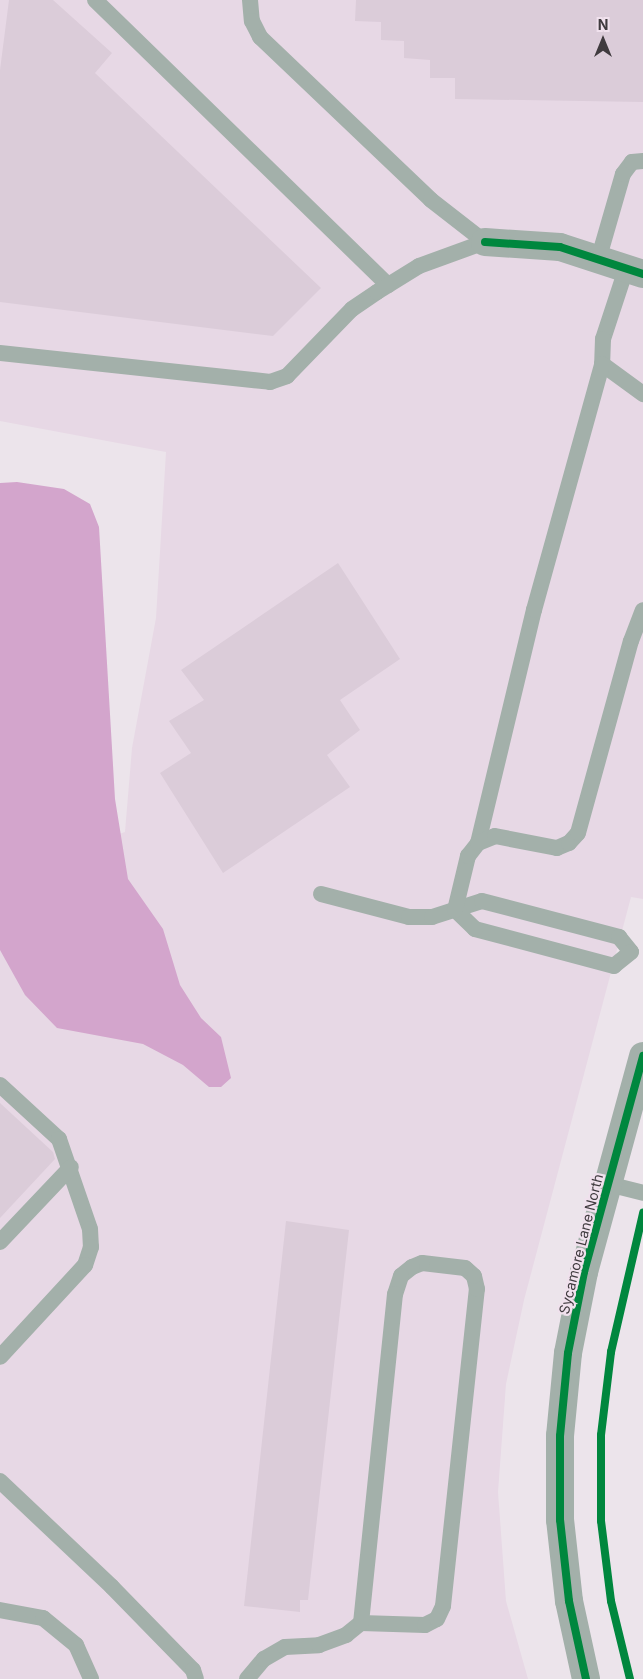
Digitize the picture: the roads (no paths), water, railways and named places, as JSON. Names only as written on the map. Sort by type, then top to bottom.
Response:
[{"type":"street","points":[[485,242],[560,247],[599,257],[635,270]]},
{"type":"street","name":"Sycamore Lane North","points":[[586,1679],[568,1592],[560,1520],[560,1436],[568,1353],[608,1184],[643,1056]]},
{"type":"lane","points":[[95,0],[388,285]]},
{"type":"lane","points":[[250,0],[252,21],[260,37],[431,200],[485,242]]},
{"type":"lane","points":[[599,257],[623,174],[632,162],[643,161]]},
{"type":"lane","points":[[0,353],[270,382],[287,376],[352,309],[388,285],[419,266],[485,242]]},
{"type":"lane","points":[[456,910],[468,856],[478,843],[534,610],[602,364],[603,339],[635,270]]},
{"type":"lane","points":[[602,364],[643,394]]},
{"type":"lane","points":[[478,843],[495,836],[558,848],[570,844],[578,832],[631,641],[643,610]]},
{"type":"lane","points":[[321,894],[409,917],[432,917],[482,901],[619,937],[637,952],[614,966],[475,929],[456,910]]},
{"type":"lane","points":[[0,1085],[59,1139],[71,1167],[90,1229],[91,1247],[85,1265],[0,1357]]},
{"type":"lane","points":[[0,1242],[71,1167]]},
{"type":"lane","points":[[608,1184],[643,1193]]},
{"type":"lane","points":[[247,1679],[264,1659],[285,1647],[320,1645],[346,1635],[361,1623],[425,1625],[437,1619],[442,1606],[477,1289],[474,1276],[465,1268],[422,1263],[412,1267],[401,1276],[395,1294],[361,1623]]},
{"type":"lane","points":[[0,1481],[112,1587],[193,1670],[196,1679]]},
{"type":"lane","points":[[0,1610],[43,1618],[76,1645],[91,1679]]}]
